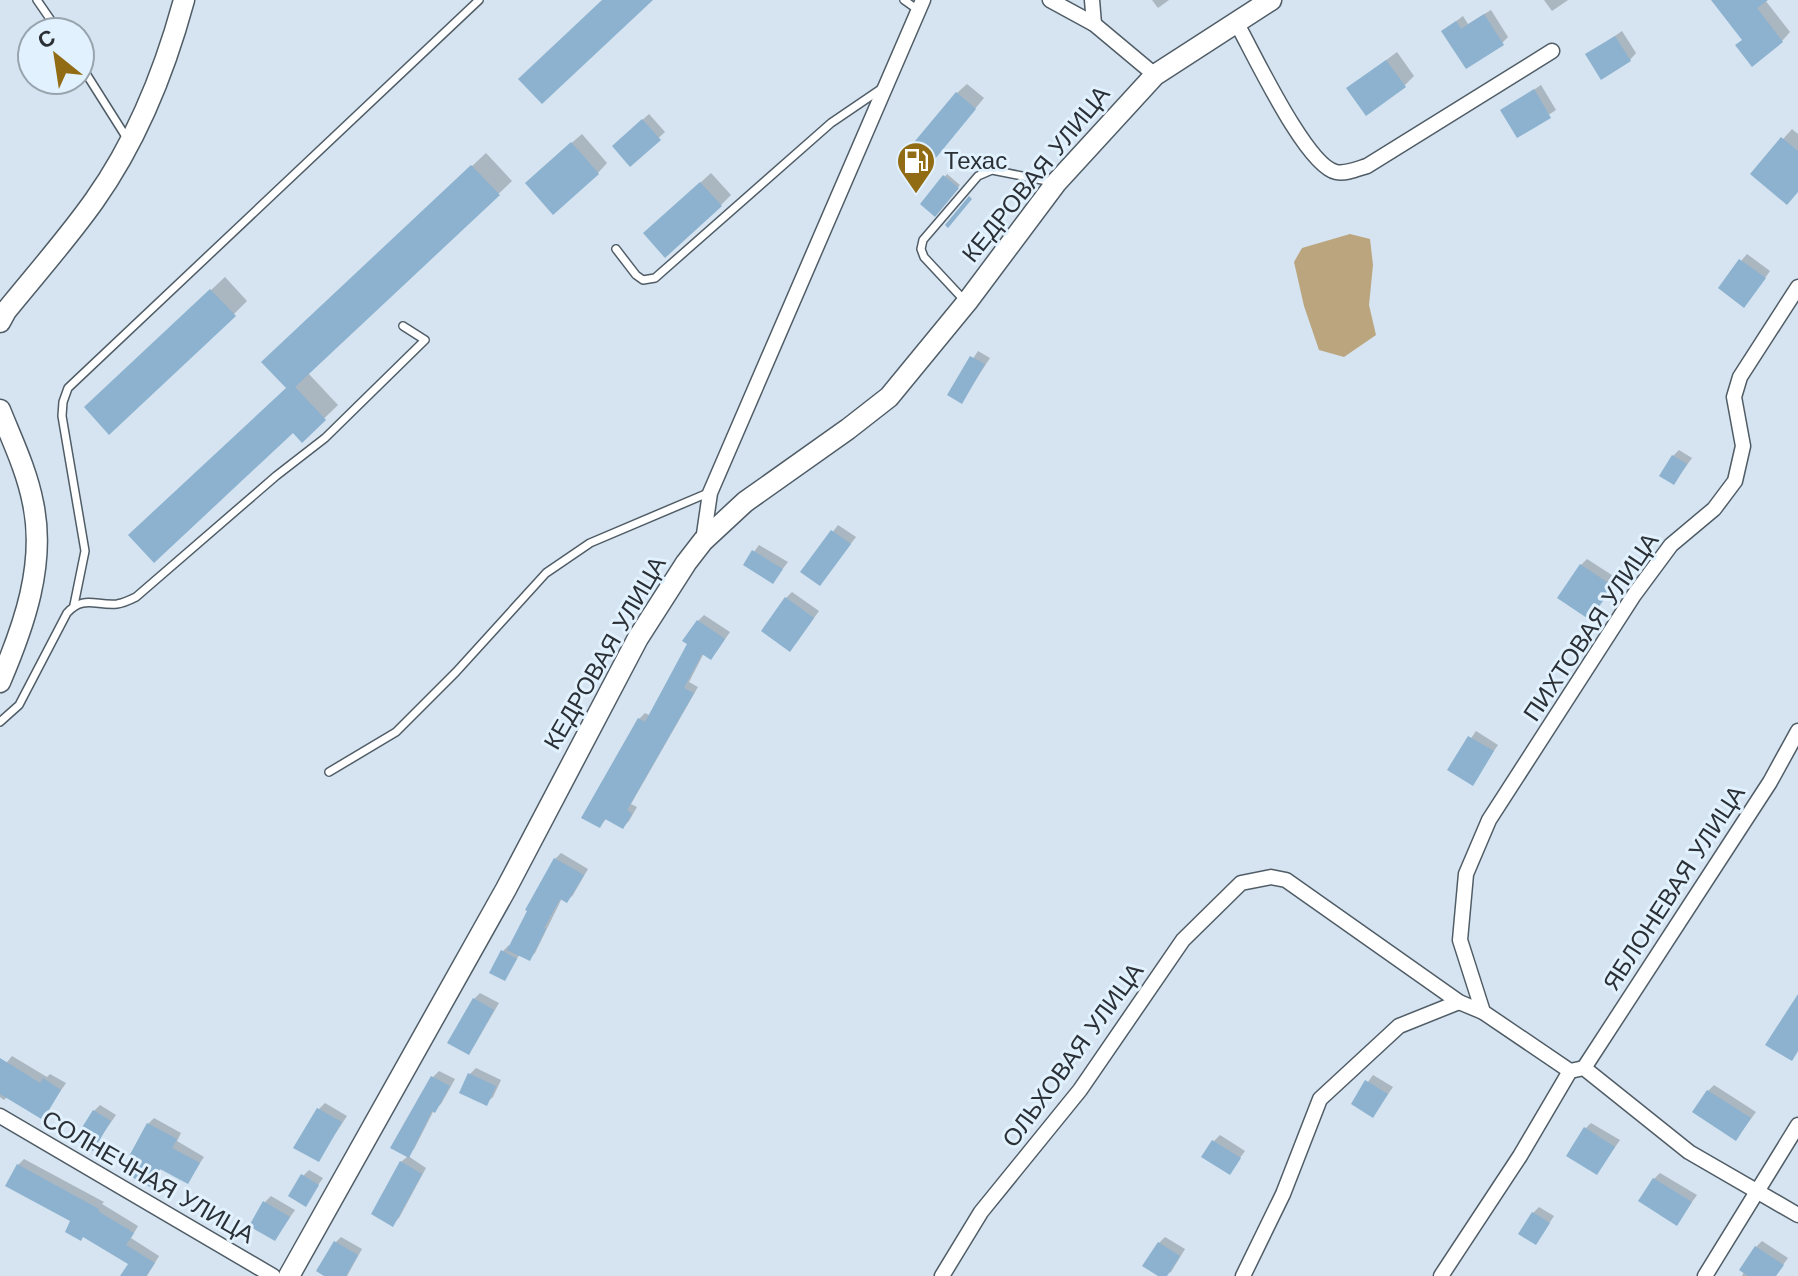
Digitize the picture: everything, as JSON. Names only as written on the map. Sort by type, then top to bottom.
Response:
[{"type":"street","points":[[0,322],[96,198],[129,142],[152,94],[184,0]]},
{"type":"street","points":[[1050,0],[1094,24],[1155,75]]},
{"type":"street","points":[[1092,0],[1094,24]]},
{"type":"street","name":"КЕДРОВАЯ УЛИЦА","points":[[289,1276],[506,889],[638,638],[686,563],[703,541],[745,502],[889,397],[967,302],[1056,183],[1155,75],[1271,0]]},
{"type":"street","points":[[703,541],[710,493],[921,5]]},
{"type":"street","points":[[1236,22],[1304,145],[1326,168],[1337,172],[1367,166],[1552,51]]},
{"type":"street","name":"ПИХТОВАЯ УЛИЦА","points":[[1483,1012],[1460,940],[1466,874],[1489,820],[1634,595],[1671,545],[1714,509],[1735,481],[1743,446],[1734,397],[1740,377],[1798,287]]},
{"type":"street","points":[[0,410],[34,504],[37,553],[23,623],[0,682]]},
{"type":"street","name":"ЯБЛОНЕВАЯ УЛИЦА","points":[[1441,1276],[1770,782],[1798,731]]},
{"type":"street","name":"ОЛЬХОВАЯ УЛИЦА","points":[[942,1276],[981,1212],[1080,1090],[1183,940],[1241,883],[1271,877],[1286,880],[1459,1002]]},
{"type":"street","points":[[1243,1276],[1283,1194],[1320,1099],[1399,1026],[1459,1002],[1483,1012],[1577,1070],[1689,1152],[1798,1215]]},
{"type":"street","name":"СОЛНЕЧНАЯ УЛИЦА","points":[[0,1116],[273,1276]]},
{"type":"street","points":[[1705,1276],[1798,1125]]},
{"type":"lane","points":[[37,0],[46,4]]},
{"type":"lane","points":[[74,605],[85,551],[62,416],[68,388],[479,0]]},
{"type":"lane","points":[[904,0],[921,5]]},
{"type":"lane","points":[[616,249],[636,275],[643,280],[655,278],[831,123],[886,85]]},
{"type":"lane","points":[[96,89],[129,142]]},
{"type":"lane","points":[[967,302],[924,257],[921,249],[923,240],[984,171],[1056,183]]},
{"type":"lane","points":[[0,722],[19,705],[74,605],[87,600],[113,604],[136,597],[276,476],[325,438],[425,340],[403,326]]},
{"type":"lane","points":[[329,772],[396,732],[456,672],[546,573],[590,543],[710,493]]},
{"type":"shaded area","points":[[1350,234],[1370,239],[1373,265],[1369,305],[1376,335],[1344,357],[1319,350],[1304,306],[1294,262],[1302,248]]},
{"type":"building","points":[[602,0],[653,0],[542,104],[518,79]]},
{"type":"building","points":[[1711,0],[1768,0],[1757,8],[1783,42],[1752,67],[1735,45],[1742,40]]},
{"type":"building","points":[[1484,14],[1504,45],[1466,69],[1441,31],[1456,21],[1461,29]]},
{"type":"building","points":[[1615,36],[1631,61],[1601,80],[1585,54]]},
{"type":"building","points":[[1386,60],[1406,87],[1366,116],[1346,88]]},
{"type":"building","points":[[1534,89],[1551,118],[1517,138],[1500,110]]},
{"type":"building","points":[[956,92],[976,109],[926,170],[905,153]]},
{"type":"building","points":[[642,119],[661,140],[630,167],[612,146]]},
{"type":"building","points":[[1781,137],[1798,151],[1798,192],[1787,205],[1750,174]]},
{"type":"building","points":[[571,142],[599,174],[553,215],[525,183]]},
{"type":"building","points":[[471,165],[500,195],[295,387],[326,420],[302,443],[293,433],[154,563],[128,535],[286,388],[261,362]]},
{"type":"building","points":[[943,175],[959,188],[935,217],[920,204]]},
{"type":"building","points":[[700,182],[722,206],[665,258],[643,233]]},
{"type":"building","points":[[969,196],[972,199],[948,228],[945,225]]},
{"type":"building","points":[[1739,259],[1766,278],[1744,308],[1718,288]]},
{"type":"building","points":[[210,289],[236,316],[109,435],[84,407]]},
{"type":"building","points":[[970,356],[985,364],[962,404],[947,395]]},
{"type":"building","points":[[1672,455],[1687,464],[1674,485],[1659,476]]},
{"type":"building","points":[[831,530],[851,544],[820,586],[800,572]]},
{"type":"building","points":[[752,550],[783,569],[773,584],[743,565]]},
{"type":"building","points":[[1580,564],[1613,586],[1590,620],[1557,598]]},
{"type":"building","points":[[785,597],[814,618],[790,652],[761,631]]},
{"type":"building","points":[[697,620],[725,639],[711,660],[702,654],[684,688],[694,693],[627,810],[632,814],[623,829],[605,819],[600,828],[581,818],[638,718],[645,722],[687,644],[682,641]]},
{"type":"building","points":[[1468,736],[1494,751],[1473,786],[1447,770]]},
{"type":"building","points":[[554,858],[584,875],[567,903],[560,899],[530,961],[507,950]]},
{"type":"building","points":[[501,950],[517,959],[505,981],[489,973]]},
{"type":"building","points":[[1798,994],[1798,1051],[1792,1061],[1765,1045]]},
{"type":"building","points":[[473,998],[494,1010],[469,1055],[447,1043]]},
{"type":"building","points":[[0,1058],[40,1083],[43,1078],[61,1090],[43,1120],[0,1094]]},
{"type":"building","points":[[468,1073],[496,1086],[487,1106],[459,1093]]},
{"type":"building","points":[[431,1076],[450,1086],[435,1113],[432,1111],[409,1158],[390,1148]]},
{"type":"building","points":[[1365,1080],[1388,1094],[1373,1118],[1351,1104]]},
{"type":"building","points":[[1707,1090],[1751,1118],[1736,1141],[1692,1112]]},
{"type":"building","points":[[317,1108],[342,1122],[319,1162],[293,1148]]},
{"type":"building","points":[[93,1110],[111,1121],[93,1151],[74,1140]]},
{"type":"building","points":[[147,1123],[177,1139],[172,1148],[200,1163],[188,1184],[160,1169],[150,1187],[121,1171]]},
{"type":"building","points":[[1584,1127],[1615,1147],[1597,1175],[1566,1156]]},
{"type":"building","points":[[1212,1140],[1241,1158],[1230,1175],[1201,1157]]},
{"type":"building","points":[[400,1161],[422,1174],[393,1227],[371,1214]]},
{"type":"building","points":[[17,1164],[99,1209],[134,1233],[126,1245],[155,1263],[146,1276],[120,1276],[128,1264],[83,1237],[81,1241],[65,1232],[70,1221],[5,1186]]},
{"type":"building","points":[[301,1174],[319,1185],[306,1207],[288,1196]]},
{"type":"building","points":[[1653,1178],[1692,1202],[1677,1226],[1638,1201]]},
{"type":"building","points":[[263,1201],[290,1217],[275,1241],[249,1226]]},
{"type":"building","points":[[1532,1212],[1550,1223],[1536,1245],[1518,1234]]},
{"type":"building","points":[[334,1241],[358,1255],[346,1276],[324,1276],[316,1271]]},
{"type":"building","points":[[1158,1242],[1180,1256],[1167,1276],[1158,1276],[1142,1266]]},
{"type":"building","points":[[1755,1246],[1784,1265],[1776,1276],[1748,1276],[1739,1270]]},
{"type":"place","name":"Техас","points":[[916,195]]}]
